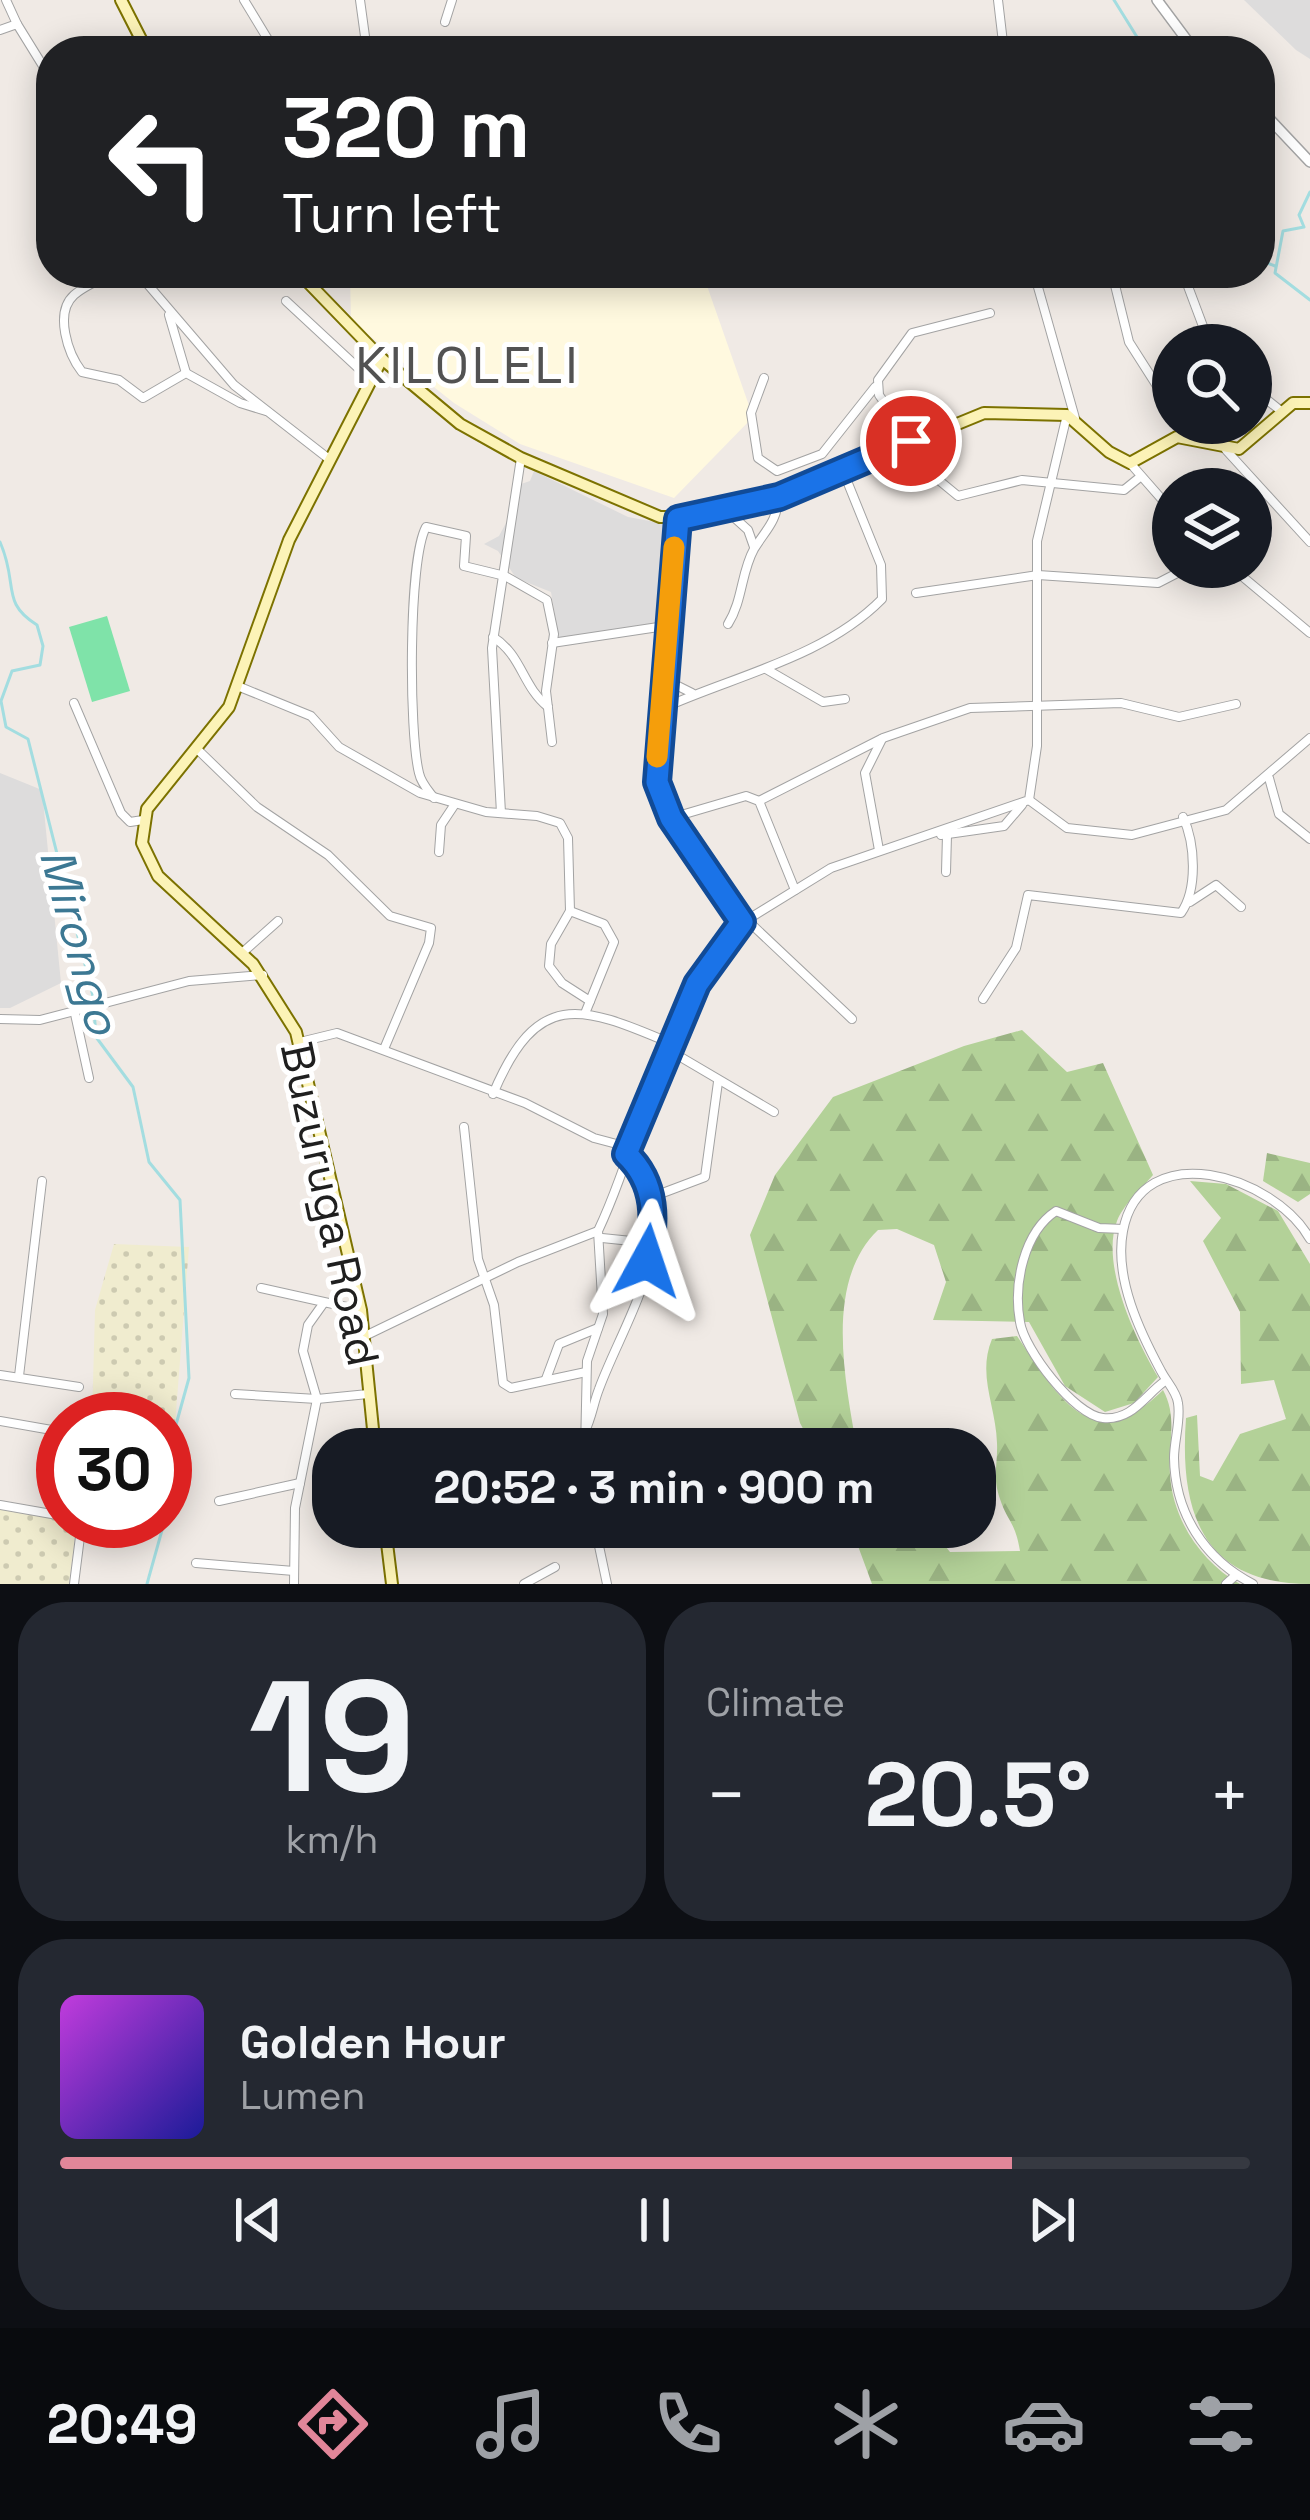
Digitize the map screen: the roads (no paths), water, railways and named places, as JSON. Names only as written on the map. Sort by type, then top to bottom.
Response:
[{"type":"main road","points":[[121,0],[139,36]]},
{"type":"main road","points":[[313,288],[382,359],[460,424],[521,458],[645,512],[678,519],[779,497],[913,440],[999,411],[1071,416],[1109,452],[1130,463],[1162,444]]},
{"type":"main road","points":[[143,820],[240,687],[278,567],[382,359]]},
{"type":"main road","points":[[1211,444],[1226,450],[1244,446],[1293,403],[1310,403]]},
{"type":"main road","name":"Buzuruga Road","points":[[143,820],[142,843],[158,876],[262,975],[300,1042],[362,1310],[372,1428]]},
{"type":"main road","points":[[388,1548],[392,1584]]},
{"type":"street","points":[[6,0],[36,55]]},
{"type":"street","points":[[244,0],[266,36]]},
{"type":"street","points":[[360,0],[366,36]]},
{"type":"street","points":[[445,22],[452,0]]},
{"type":"street","points":[[998,0],[1002,36]]},
{"type":"street","points":[[1157,0],[1184,36]]},
{"type":"street","points":[[0,30],[17,24]]},
{"type":"street","points":[[1275,125],[1310,162]]},
{"type":"street","points":[[85,288],[67,307],[76,364],[87,374],[119,380],[143,398],[186,373]]},
{"type":"street","points":[[149,288],[168,314],[266,411],[328,459]]},
{"type":"street","points":[[935,835],[1007,825],[1026,802],[1036,706],[1038,526],[1071,416],[1038,288]]},
{"type":"street","points":[[1116,288],[1129,343],[1152,379]]},
{"type":"street","points":[[1189,288],[1202,324]]},
{"type":"street","points":[[286,301],[370,379]]},
{"type":"street","points":[[764,378],[751,422],[758,458],[777,471],[822,454],[912,333],[990,313]]},
{"type":"street","points":[[168,314],[186,373],[240,404],[266,411]]},
{"type":"street","points":[[875,386],[941,482],[958,496],[1022,479],[1124,490],[1140,477]]},
{"type":"street","points":[[1272,404],[1281,411]]},
{"type":"street","points":[[1226,450],[1310,542]]},
{"type":"street","points":[[501,813],[493,637],[521,458]]},
{"type":"street","points":[[1130,463],[1152,490]]},
{"type":"street","points":[[662,709],[765,668],[868,611],[884,593],[881,565],[843,470]]},
{"type":"street","points":[[728,624],[754,549],[774,526],[779,497]]},
{"type":"street","points":[[727,511],[748,530],[754,549]]},
{"type":"street","points":[[678,519],[665,626],[657,782],[671,818],[745,921],[852,1019]]},
{"type":"street","points":[[434,798],[419,774],[414,702],[415,565],[424,530],[463,534],[468,543],[463,565],[506,576],[547,600],[552,742]]},
{"type":"street","points":[[916,593],[1038,575],[1152,583]]},
{"type":"street","points":[[1257,588],[1309,631]]},
{"type":"street","points":[[552,643],[665,626]]},
{"type":"street","points":[[493,637],[516,655],[533,693],[548,706]]},
{"type":"street","points":[[765,668],[811,698],[833,704],[845,700]]},
{"type":"street","points":[[664,679],[693,694]]},
{"type":"street","points":[[240,687],[311,716],[339,747],[434,798],[501,813],[537,815],[566,830],[571,910],[551,944],[549,966],[562,983],[590,1001]]},
{"type":"street","points":[[74,703],[124,818],[143,820]]},
{"type":"street","points":[[759,801],[883,738],[970,708],[1121,703],[1179,717],[1236,704]]},
{"type":"street","points":[[878,850],[865,773],[883,738]]},
{"type":"street","points":[[1026,802],[1077,831],[1132,835],[1183,817],[1213,816],[1269,778],[1310,738]]},
{"type":"street","points":[[196,748],[257,807],[328,855],[390,916],[430,928],[429,944],[384,1048]]},
{"type":"street","points":[[1269,778],[1279,814],[1310,839]]},
{"type":"street","points":[[671,818],[746,796],[759,801],[795,890]]},
{"type":"street","points":[[584,1428],[587,1361],[599,1328],[600,1235],[628,1150],[697,984],[745,921],[795,890],[878,850],[1026,802]]},
{"type":"street","points":[[439,852],[441,825],[455,804]]},
{"type":"street","points":[[1183,817],[1193,850],[1187,904]]},
{"type":"street","points":[[946,872],[947,835]]},
{"type":"street","points":[[983,999],[1016,948],[1028,895],[1169,916],[1216,885],[1241,907]]},
{"type":"street","points":[[571,910],[604,924],[614,942],[586,1011]]},
{"type":"street","points":[[242,953],[278,921]]},
{"type":"street","points":[[0,1018],[40,1020],[189,981],[262,975]]},
{"type":"street","points":[[494,1094],[529,1029],[586,1011],[669,1046],[718,1082],[774,1112]]},
{"type":"street","points":[[75,1014],[89,1078]]},
{"type":"street","points":[[300,1042],[332,1032],[384,1048],[628,1150],[651,1197],[651,1243],[638,1307],[586,1428]]},
{"type":"street","points":[[651,1197],[705,1177],[718,1082]]},
{"type":"street","points":[[464,1127],[503,1383],[511,1388],[586,1372]]},
{"type":"street","points":[[1252,1584],[1236,1575],[1193,1532],[1176,1478],[1178,1404],[1127,1288],[1123,1229],[1136,1204],[1160,1182],[1211,1174],[1244,1182],[1283,1203],[1310,1239]]},
{"type":"street","points":[[19,1376],[42,1181]]},
{"type":"street","points":[[1123,1229],[1099,1228],[1056,1211],[1046,1218],[1025,1257],[1020,1327],[1060,1390],[1095,1416],[1106,1419],[1138,1407],[1166,1381]]},
{"type":"street","points":[[365,1336],[484,1278],[600,1235],[651,1243]]},
{"type":"street","points":[[261,1288],[362,1310]]},
{"type":"street","points":[[294,1584],[300,1483],[317,1399],[303,1351],[308,1325],[323,1304]]},
{"type":"street","points":[[546,1379],[559,1344],[599,1328]]},
{"type":"street","points":[[587,1361],[609,1366]]},
{"type":"street","points":[[0,1375],[79,1387]]},
{"type":"street","points":[[235,1394],[317,1399],[368,1394]]},
{"type":"street","points":[[0,1421],[36,1427]]},
{"type":"street","points":[[219,1501],[300,1483]]},
{"type":"street","points":[[0,1505],[36,1511]]},
{"type":"street","points":[[74,1584],[79,1548]]},
{"type":"street","points":[[599,1548],[607,1584]]},
{"type":"street","points":[[196,1563],[294,1571]]},
{"type":"street","points":[[524,1584],[555,1568]]},
{"type":"street","points":[[1226,1584],[1236,1575]]},
{"type":"waterway","points":[[1114,0],[1136,36]]},
{"type":"waterway","points":[[1310,192],[1299,215],[1304,227],[1283,231],[1275,273],[1310,300]]},
{"type":"waterway","name":"Mirongo","points":[[0,542],[14,600],[37,625],[43,646],[40,665],[12,671],[1,701],[6,727],[28,739],[94,1000]]},
{"type":"waterway","name":"Mirongo","points":[[94,1010],[96,1037],[133,1087],[149,1162],[180,1200],[189,1378],[185,1392]]},
{"type":"waterway","name":"Mirongo","points":[[147,1584],[157,1548]]},
{"type":"district","name":"KILOLELI","points":[[468,365]]}]
